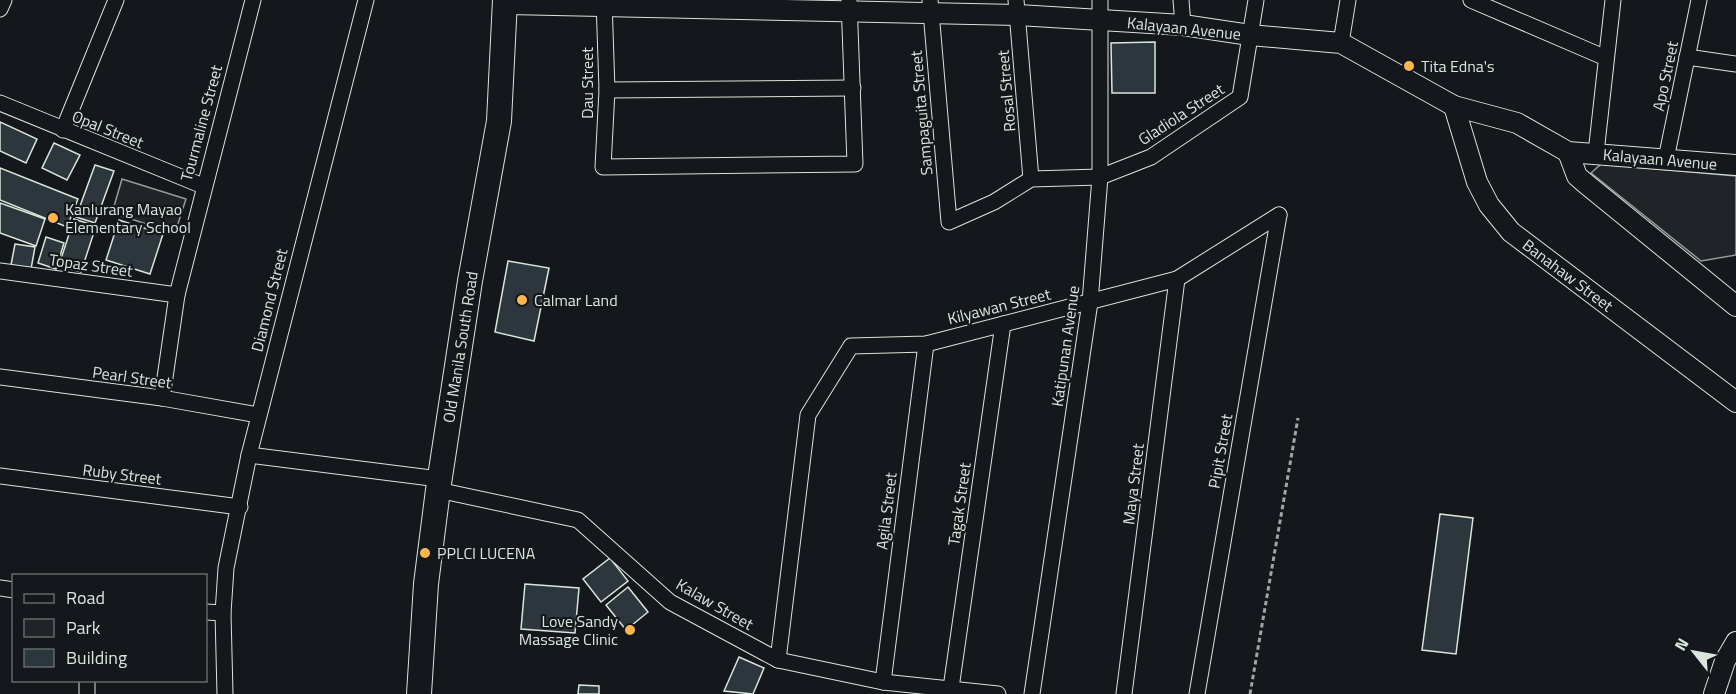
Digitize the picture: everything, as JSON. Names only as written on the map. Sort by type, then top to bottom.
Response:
[{"type":"main road","name":"Old Manila South Road","points":[[419,694],[426,584],[438,485],[470,281],[499,121],[505,2]]},
{"type":"street","points":[[0,9],[4,0]]},
{"type":"street","points":[[63,130],[116,0]]},
{"type":"street","name":"Tourmaline Street","points":[[162,398],[177,295],[203,186],[253,0]]},
{"type":"street","name":"Diamond Street","points":[[225,694],[223,613],[226,568],[249,454],[366,0]]},
{"type":"street","name":"Katipunan Avenue","points":[[1032,694],[1090,302],[1100,177],[1100,0]]},
{"type":"street","points":[[1181,0],[1183,26]]},
{"type":"street","name":"Gladiola Street","points":[[1031,179],[1100,177],[1151,157],[1240,97],[1256,0]]},
{"type":"street","points":[[1341,43],[1348,0]]},
{"type":"street","points":[[1471,0],[1606,58]]},
{"type":"street","points":[[1596,153],[1613,0]]},
{"type":"street","name":"Apo Street","points":[[1666,159],[1699,0]]},
{"type":"street","name":"Kalayaan Avenue","points":[[505,2],[1017,8],[1101,20],[1183,26],[1341,43],[1454,106],[1517,123],[1568,152],[1736,165]]},
{"type":"street","name":"Dau Street","points":[[604,2],[607,90],[603,167],[855,164],[853,88]]},
{"type":"street","points":[[607,90],[853,88],[850,6]]},
{"type":"street","name":"Sampaguita Street","points":[[930,8],[949,222],[994,202],[1031,179]]},
{"type":"street","name":"Rosal Street","points":[[1017,8],[1031,179]]},
{"type":"street","points":[[1687,57],[1736,64]]},
{"type":"street","name":"Opal Street","points":[[0,104],[203,186]]},
{"type":"street","name":"Banahaw Street","points":[[1454,106],[1477,182],[1489,205],[1512,232],[1736,402]]},
{"type":"street","points":[[1568,152],[1577,176],[1736,306]]},
{"type":"street","name":"Kilyawan Street","points":[[778,660],[808,415],[851,346],[926,344],[1177,279],[1279,215]]},
{"type":"street","name":"Pipit Street","points":[[1197,694],[1279,215]]},
{"type":"street","name":"Topaz Street","points":[[0,271],[177,295]]},
{"type":"street","name":"Maya Street","points":[[1124,694],[1177,279]]},
{"type":"street","name":"Tagak Street","points":[[951,688],[1003,324]]},
{"type":"street","name":"Agila Street","points":[[883,682],[926,344]]},
{"type":"street","name":"Pearl Street","points":[[0,377],[162,398],[258,415]]},
{"type":"street","name":"Kalaw Street","points":[[249,454],[438,485],[578,520],[670,602],[778,660],[883,682],[999,694]]},
{"type":"street","name":"Ruby Street","points":[[0,476],[240,507]]},
{"type":"street","points":[[207,612],[223,613]]},
{"type":"street","points":[[1714,694],[1725,661],[1736,642]]},
{"type":"path","points":[[1250,694],[1298,418]]},
{"type":"green space","points":[[1601,164],[1736,176],[1736,255],[1701,261],[1591,173]]},
{"type":"green space","points":[[122,179],[186,199],[175,233],[112,213]]},
{"type":"building","points":[[1155,42],[1155,93],[1112,93],[1111,43]]},
{"type":"building","points":[[0,122],[37,139],[26,163],[0,151]]},
{"type":"building","points":[[54,143],[80,155],[67,180],[42,168]]},
{"type":"building","points":[[95,165],[114,171],[95,223],[76,217]]},
{"type":"building","points":[[0,168],[78,199],[67,227],[0,200]]},
{"type":"building","points":[[0,203],[45,219],[36,246],[0,233]]},
{"type":"building","points":[[74,219],[96,226],[81,272],[59,265]]},
{"type":"building","points":[[119,220],[163,234],[150,274],[106,260]]},
{"type":"building","points":[[46,237],[64,243],[56,269],[38,263]]},
{"type":"building","points":[[15,244],[35,247],[31,269],[11,265]]},
{"type":"building","name":"Calmar Land","points":[[508,261],[549,268],[534,341],[495,332]]},
{"type":"building","points":[[1440,514],[1473,518],[1456,654],[1422,650]]},
{"type":"building","points":[[610,558],[628,581],[601,602],[583,579]]},
{"type":"building","points":[[525,584],[579,588],[575,633],[521,629]]},
{"type":"building","points":[[628,587],[648,612],[626,630],[606,605]]},
{"type":"building","points":[[739,657],[764,668],[753,694],[724,691]]},
{"type":"building","points":[[579,685],[599,686],[599,694],[578,694]]},
{"type":"place","name":"Tita Edna's","points":[[1409,66]]},
{"type":"place","name":"Kanlurang Mayao Elementary School","points":[[53,218]]},
{"type":"place","name":"Calmar Land","points":[[522,300]]},
{"type":"place","name":"PPLCI LUCENA","points":[[425,553]]},
{"type":"place","name":"Love Sandy Massage Clinic","points":[[630,630]]}]
